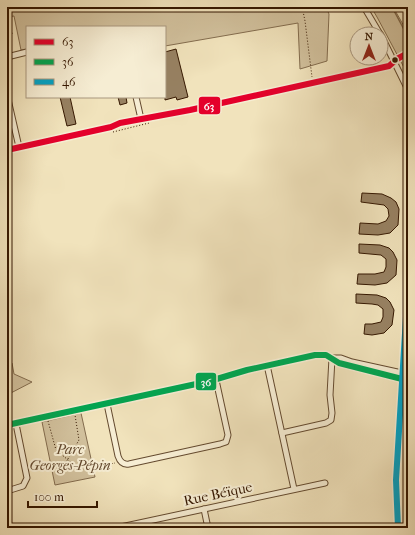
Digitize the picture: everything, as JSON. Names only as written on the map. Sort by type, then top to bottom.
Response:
[{"type":"street","points":[[364,7],[376,26]]},
{"type":"street","points":[[389,51],[408,90]]},
{"type":"street","points":[[7,57],[26,52]]},
{"type":"street","points":[[7,150],[141,119],[190,110],[389,66],[406,54]]},
{"type":"street","points":[[7,95],[19,147]]},
{"type":"street","points":[[136,98],[141,119]]},
{"type":"street","points":[[398,528],[396,480],[406,307],[408,242]]},
{"type":"street","points":[[7,425],[216,380],[240,372],[315,354],[332,358],[340,363],[402,376]]},
{"type":"street","points":[[282,433],[326,423],[331,420],[332,413],[330,395],[332,358]]},
{"type":"street","points":[[267,365],[294,489]]},
{"type":"street","points":[[107,404],[118,456],[120,461],[123,463],[130,464],[212,446],[224,443],[228,437],[216,380]]},
{"type":"street","points":[[7,491],[23,486],[27,478],[16,424]]},
{"type":"street","name":"Rue Béïque","points":[[116,528],[325,483]]},
{"type":"street","points":[[204,509],[208,528]]},
{"type":"path","points":[[303,11],[313,80]]},
{"type":"path","points":[[65,464],[79,440],[75,415]]},
{"type":"path","points":[[48,420],[56,450],[73,464],[75,471],[77,472],[117,462]]},
{"type":"path","points":[[67,455],[68,459]]},
{"type":"green space","points":[[7,7],[326,7],[329,14],[327,61],[300,69],[298,23],[166,46],[166,26],[26,26],[26,49],[21,50],[14,16],[7,17]]},
{"type":"green space","points":[[371,7],[393,7],[408,33],[408,75],[389,39],[389,26],[382,26]]},
{"type":"green space","points":[[7,358],[12,363],[14,374],[32,382],[7,395]]},
{"type":"green space","name":"Parc Georges-Pépin","points":[[81,413],[95,477],[55,485],[42,422]]},
{"type":"shaded area","points":[[408,439],[408,528],[407,528],[405,497]]},
{"type":"building","points":[[7,26],[10,26],[12,34],[7,35]]},
{"type":"building","points":[[176,49],[188,97],[177,100],[176,97],[165,100],[166,52]]},
{"type":"building","points":[[60,98],[70,98],[76,124],[67,126]]},
{"type":"building","points":[[118,98],[126,98],[127,103],[120,105]]},
{"type":"building","points":[[362,193],[382,194],[396,202],[399,209],[398,225],[390,233],[378,235],[359,234],[360,223],[378,224],[386,221],[389,216],[388,209],[384,205],[361,202]]},
{"type":"building","points":[[359,244],[380,245],[389,248],[397,260],[396,275],[387,283],[375,285],[357,284],[358,274],[375,274],[384,272],[386,267],[386,259],[381,255],[359,253]]},
{"type":"building","points":[[356,294],[377,295],[386,298],[390,302],[394,310],[392,325],[384,333],[372,335],[364,334],[365,324],[381,322],[383,317],[383,309],[378,305],[356,303]]},
{"type":"waterway","points":[[392,7],[408,37]]},
{"type":"transit line","name":"63","points":[[7,150],[111,127],[120,123],[190,110],[389,66],[397,59],[408,53]]},
{"type":"transit line","name":"46","points":[[398,528],[396,480],[406,317],[408,241]]},
{"type":"transit line","name":"36","points":[[7,425],[210,381],[247,370],[315,355],[326,355],[339,363],[402,379]]}]
